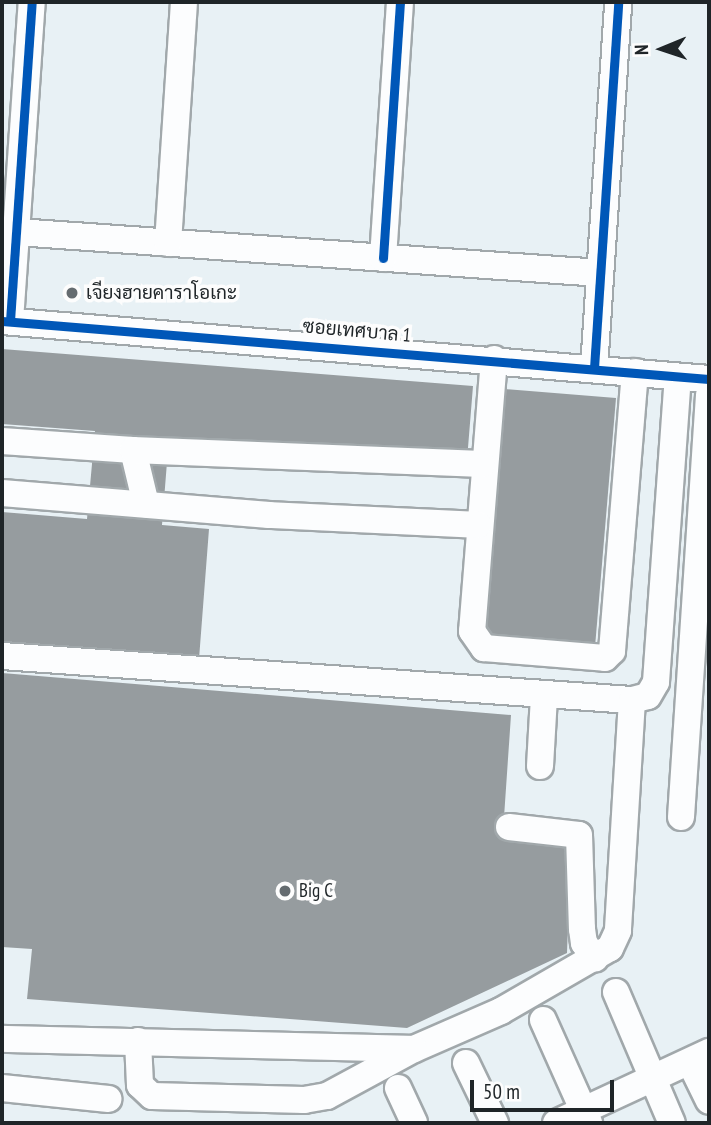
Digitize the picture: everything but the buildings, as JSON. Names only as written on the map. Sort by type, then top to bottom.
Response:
[{"type":"street","points":[[6,321],[17,232],[11,178],[32,2]]},
{"type":"street","points":[[168,243],[184,2]]},
{"type":"street","points":[[383,258],[400,2]]},
{"type":"street","points":[[594,368],[618,2]]},
{"type":"street","points":[[17,232],[600,273]]},
{"type":"street","name":"ซอยเทศบาล 1","points":[[6,321],[494,359],[709,379]]},
{"type":"street","points":[[494,359],[482,464],[472,631],[475,641],[484,648],[605,658],[614,645],[635,372]]},
{"type":"street","points":[[2,656],[544,696],[632,700],[648,696],[656,682],[678,377]]},
{"type":"street","points":[[681,817],[706,502],[709,395]]},
{"type":"street","points":[[2,441],[133,450],[482,464]]},
{"type":"street","points":[[133,450],[146,504]]},
{"type":"street","points":[[2,494],[478,525]]},
{"type":"street","points":[[540,766],[544,696]]},
{"type":"street","points":[[138,1041],[140,1085],[152,1096],[290,1100],[327,1096],[414,1049],[500,1011],[610,948],[618,931],[632,700]]},
{"type":"street","points":[[509,827],[579,835],[582,929],[584,943],[595,958]]},
{"type":"street","points":[[616,992],[672,1123]]},
{"type":"street","points":[[543,1020],[586,1118]]},
{"type":"street","points":[[2,1039],[414,1049]]},
{"type":"street","points":[[556,1123],[586,1118],[652,1079],[700,1057],[709,1101]]},
{"type":"street","points":[[466,1063],[495,1123]]},
{"type":"street","points":[[2,1088],[108,1099]]},
{"type":"street","points":[[398,1088],[414,1123]]},
{"type":"cycle path","points":[[10,321],[32,2]]},
{"type":"cycle path","points":[[383,258],[400,2]]},
{"type":"cycle path","points":[[594,368],[618,2]]},
{"type":"cycle path","points":[[2,321],[709,379]]},
{"type":"place","name":"เจียงฮายคาราโอเกะ","points":[[72,293]]},
{"type":"place","name":"Big C","points":[[285,891]]}]
